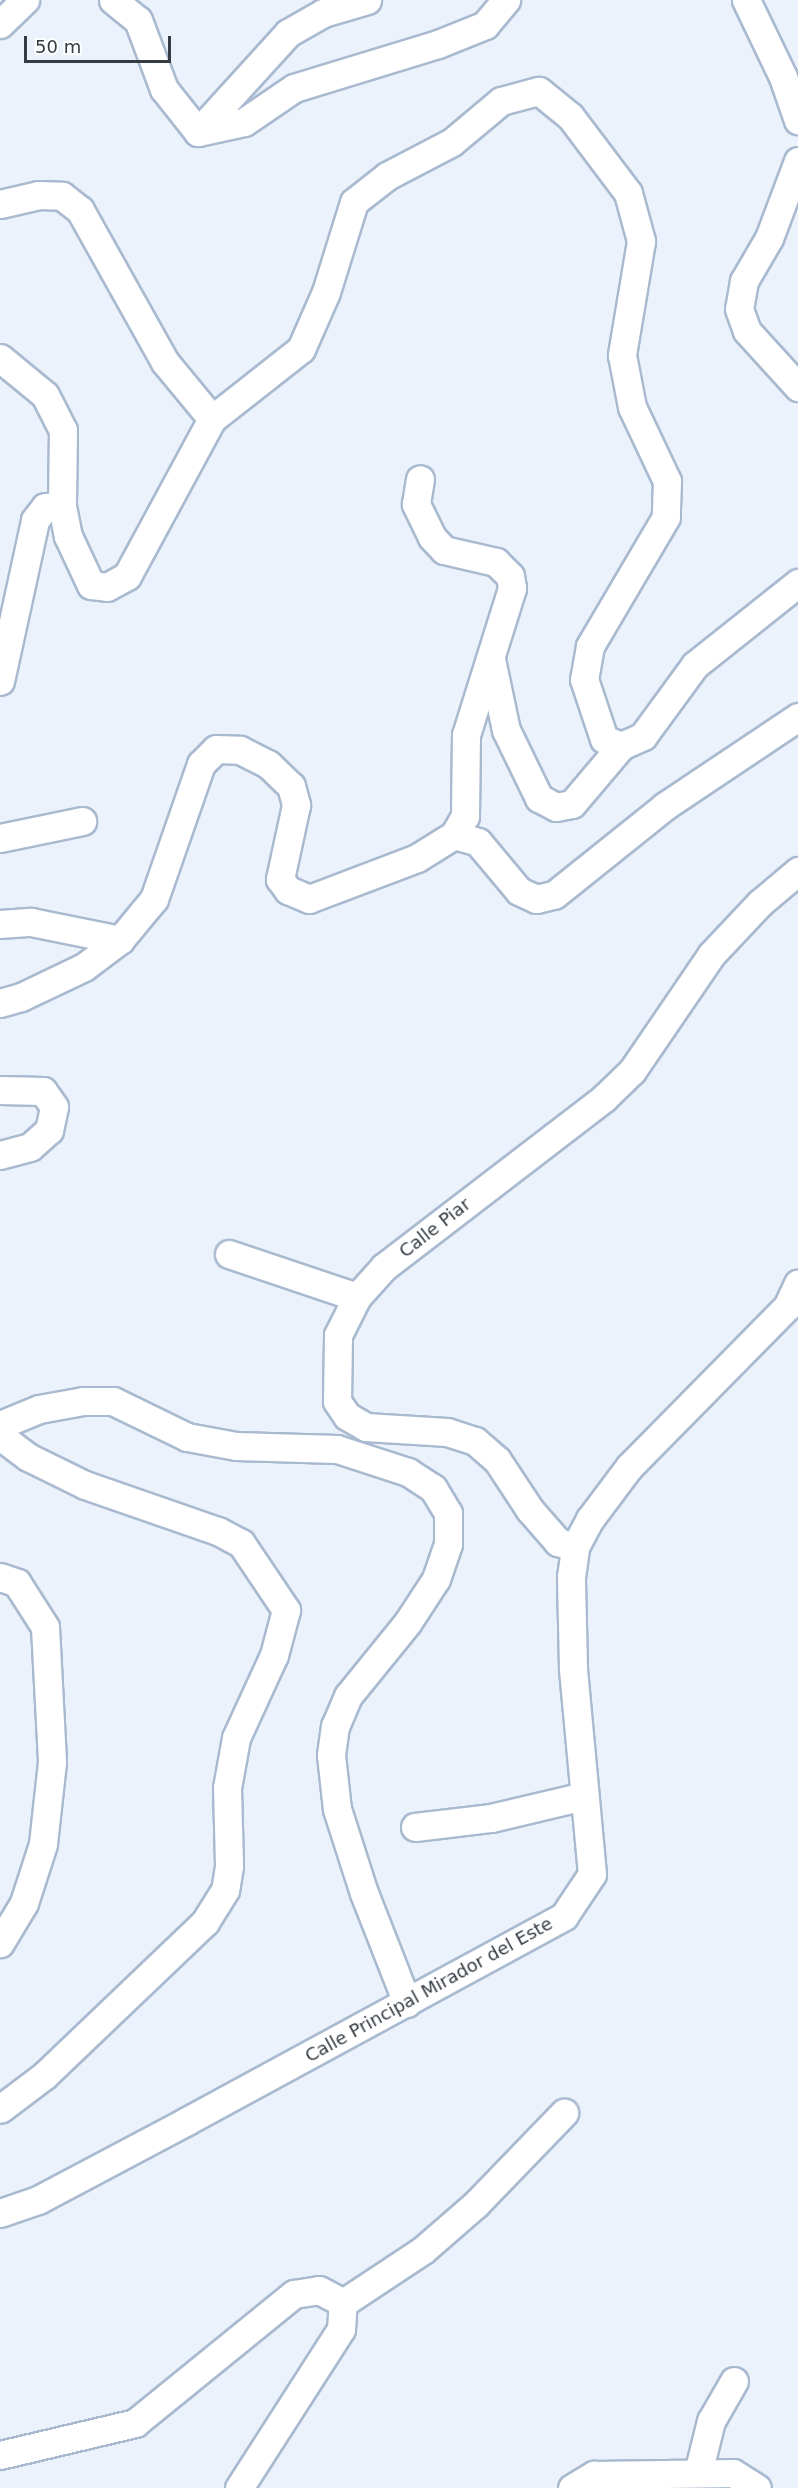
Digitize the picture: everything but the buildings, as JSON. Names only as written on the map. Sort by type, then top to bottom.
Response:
[{"type":"street","points":[[0,24],[25,0]]},
{"type":"street","points":[[113,0],[138,20],[164,89],[198,132]]},
{"type":"street","points":[[198,132],[288,33],[323,13],[367,0]]},
{"type":"street","points":[[198,132],[244,122],[294,88],[438,44],[485,25],[506,0]]},
{"type":"street","points":[[747,0],[783,77],[798,120]]},
{"type":"street","points":[[0,358],[45,395],[63,430],[62,506],[68,536],[91,585],[107,587],[127,576],[212,419],[301,349],[326,292],[354,202],[387,176],[452,142],[501,101],[539,92],[570,116],[628,193],[641,241],[622,355],[632,407],[667,481],[666,518],[590,646],[584,679],[604,739],[621,746]]},
{"type":"street","points":[[798,161],[769,238],[744,281],[739,309],[747,331],[798,387]]},
{"type":"street","points":[[0,204],[38,195],[62,196],[80,210],[165,362],[212,419]]},
{"type":"street","points":[[0,1003],[21,997],[84,967],[120,940],[154,899],[201,764],[216,749],[240,750],[249,754],[268,764],[291,786],[296,805],[280,879],[288,890],[309,899],[417,858],[454,835],[465,816],[466,735],[512,588],[510,576],[496,562],[444,550],[432,537],[416,504],[420,479]]},
{"type":"street","points":[[0,681],[35,520],[45,507],[62,506]]},
{"type":"street","points":[[491,656],[506,730],[539,798],[556,807],[572,804],[621,746],[642,736],[695,665],[798,583]]},
{"type":"street","points":[[454,835],[478,842],[519,891],[536,899],[554,895],[664,806],[798,717]]},
{"type":"street","points":[[0,838],[82,821]]},
{"type":"street","name":"Calle Piar","points":[[575,1547],[558,1542],[530,1510],[497,1460],[475,1441],[447,1432],[366,1427],[347,1416],[338,1401],[335,1374],[339,1335],[357,1297],[384,1267],[625,1078],[660,1033],[711,955],[760,903],[798,871]]},
{"type":"street","points":[[0,924],[31,922],[120,940]]},
{"type":"street","points":[[0,1090],[44,1091],[54,1107],[50,1130],[30,1147],[0,1155]]},
{"type":"street","points":[[229,1254],[357,1297]]},
{"type":"street","name":"Calle Principal Mirador del Este","points":[[0,2212],[38,2200],[407,2003],[564,1916],[592,1874],[573,1668],[571,1577],[575,1547],[590,1519],[629,1467],[787,1307],[798,1283]]},
{"type":"street","points":[[0,1425],[39,1409],[83,1401],[113,1401],[187,1437],[236,1446],[337,1449],[408,1472],[433,1488],[448,1513],[448,1544],[436,1579],[408,1622],[348,1696],[335,1726],[331,1755],[337,1809],[364,1893],[407,2003]]},
{"type":"street","points":[[0,1436],[28,1457],[85,1485],[241,1543],[286,1610],[274,1655],[236,1738],[227,1788],[229,1866],[225,1890],[205,1922],[45,2075],[0,2109]]},
{"type":"street","points":[[0,1577],[17,1583],[45,1627],[52,1762],[43,1844],[24,1903],[0,1943]]},
{"type":"street","points":[[415,1827],[491,1818],[584,1796]]},
{"type":"street","points":[[343,2303],[432,2242],[476,2204],[564,2113]]},
{"type":"street","points":[[0,2455],[135,2423],[294,2294],[319,2290],[343,2303]]},
{"type":"street","points":[[239,2488],[341,2329],[343,2303]]},
{"type":"street","points":[[698,2473],[711,2421],[734,2382]]},
{"type":"street","points":[[573,2488],[594,2475],[698,2473],[733,2473],[757,2488]]}]
